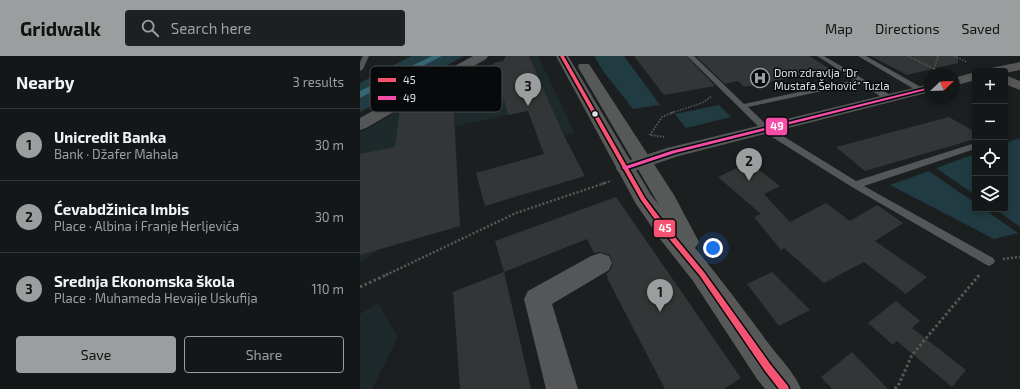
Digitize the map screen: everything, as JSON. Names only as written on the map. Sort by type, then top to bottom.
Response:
[{"type":"main road","points":[[562,56],[643,199],[668,233],[702,274],[768,368],[785,389]]},
{"type":"main road","points":[[577,56],[627,170]]},
{"type":"street","points":[[464,66],[482,56]]},
{"type":"street","points":[[1008,68],[1020,66]]},
{"type":"street","points":[[960,80],[972,77]]},
{"type":"street","points":[[1008,80],[1020,86]]},
{"type":"street","points":[[627,170],[673,152],[767,130],[924,89]]},
{"type":"street","points":[[360,125],[383,112]]},
{"type":"street","points":[[562,389],[537,299],[600,263]]},
{"type":"lane","points":[[360,69],[366,56]]},
{"type":"lane","points":[[690,56],[767,130],[855,185],[990,261]]},
{"type":"lane","points":[[820,56],[889,98]]},
{"type":"lane","points":[[861,56],[924,88]]},
{"type":"lane","points":[[743,106],[860,81]]},
{"type":"lane","points":[[855,185],[972,147]]},
{"type":"path","points":[[908,56],[932,68]]},
{"type":"path","points":[[934,68],[938,56]]},
{"type":"path","points":[[650,135],[662,117],[675,111],[702,103],[712,97],[715,90]]},
{"type":"path","points":[[360,287],[516,213],[627,170]]},
{"type":"path","points":[[894,389],[899,384],[912,355],[990,261]]},
{"type":"shaded area","points":[[411,56],[464,56],[445,66],[392,66]]},
{"type":"shaded area","points":[[432,56],[442,56],[422,66],[411,66]]},
{"type":"shaded area","points":[[538,56],[575,133],[565,136],[571,150],[545,158],[528,111],[455,126],[460,226],[379,249],[360,263],[360,133],[397,112],[502,112],[502,66],[488,66],[494,63]]},
{"type":"shaded area","points":[[594,56],[624,56],[660,105],[633,109],[603,71]]},
{"type":"shaded area","points":[[370,78],[370,107],[360,112],[360,83]]},
{"type":"shaded area","points":[[370,86],[370,93],[360,98],[360,91]]},
{"type":"shaded area","points":[[719,105],[731,117],[686,128],[675,114]]},
{"type":"shaded area","points":[[1020,138],[1020,227],[999,212],[1008,212],[1008,142]]},
{"type":"shaded area","points":[[972,155],[972,193],[936,168]]},
{"type":"shaded area","points":[[929,171],[972,201],[972,212],[988,212],[1018,233],[994,239],[890,185]]},
{"type":"shaded area","points":[[378,303],[398,337],[372,389],[360,389],[360,314]]},
{"type":"building","points":[[506,56],[529,56],[564,136],[585,176],[485,206],[476,173],[544,154],[528,111],[508,115],[502,93],[502,66],[495,66],[494,63],[503,61]]},
{"type":"building","points":[[634,56],[686,56],[715,86],[664,95]]},
{"type":"building","name":"Dom zdravlja \"Dr Mustafa Šehović\" Tuzla","points":[[696,56],[809,56],[830,69],[744,87],[738,81],[725,84]]},
{"type":"building","points":[[871,56],[958,56],[958,63],[937,68],[924,68],[924,71],[907,75]]},
{"type":"building","points":[[400,112],[454,112],[460,226],[360,255],[360,154],[395,147]]},
{"type":"building","points":[[949,117],[972,130],[972,140],[865,171],[836,147]]},
{"type":"building","points":[[749,162],[780,186],[764,194],[790,222],[826,203],[850,221],[877,205],[903,223],[875,241],[927,277],[906,294],[864,262],[824,283],[784,248],[781,250],[754,217],[761,214],[718,177]]},
{"type":"building","points":[[616,197],[741,378],[724,389],[665,389],[607,278],[608,277],[606,274],[610,271],[613,264],[610,255],[600,252],[594,253],[587,239],[504,272],[495,241]]},
{"type":"building","points":[[504,272],[531,389],[460,389],[453,292]]},
{"type":"building","points":[[772,272],[810,310],[779,326],[747,284]]},
{"type":"building","points":[[896,301],[920,321],[912,328],[966,370],[952,387],[897,341],[893,345],[868,323]]},
{"type":"building","points":[[852,352],[888,389],[832,389],[821,377]]},
{"type":"transit line","name":"45","points":[[562,56],[643,199],[668,233],[702,274],[768,368],[785,389]]},
{"type":"transit line","name":"49","points":[[625,168],[673,152],[924,89]]},
{"type":"place","name":"Dom zdravlja \"Dr Mustafa Šehović\" Tuzla","points":[[760,78]]},
{"type":"place","name":"Srednja Ekonomska škola","points":[[528,106]]},
{"type":"place","name":"Ćevabdžinica Imbis","points":[[749,181]]},
{"type":"place","name":"Unicredit Banka","points":[[660,312]]}]
